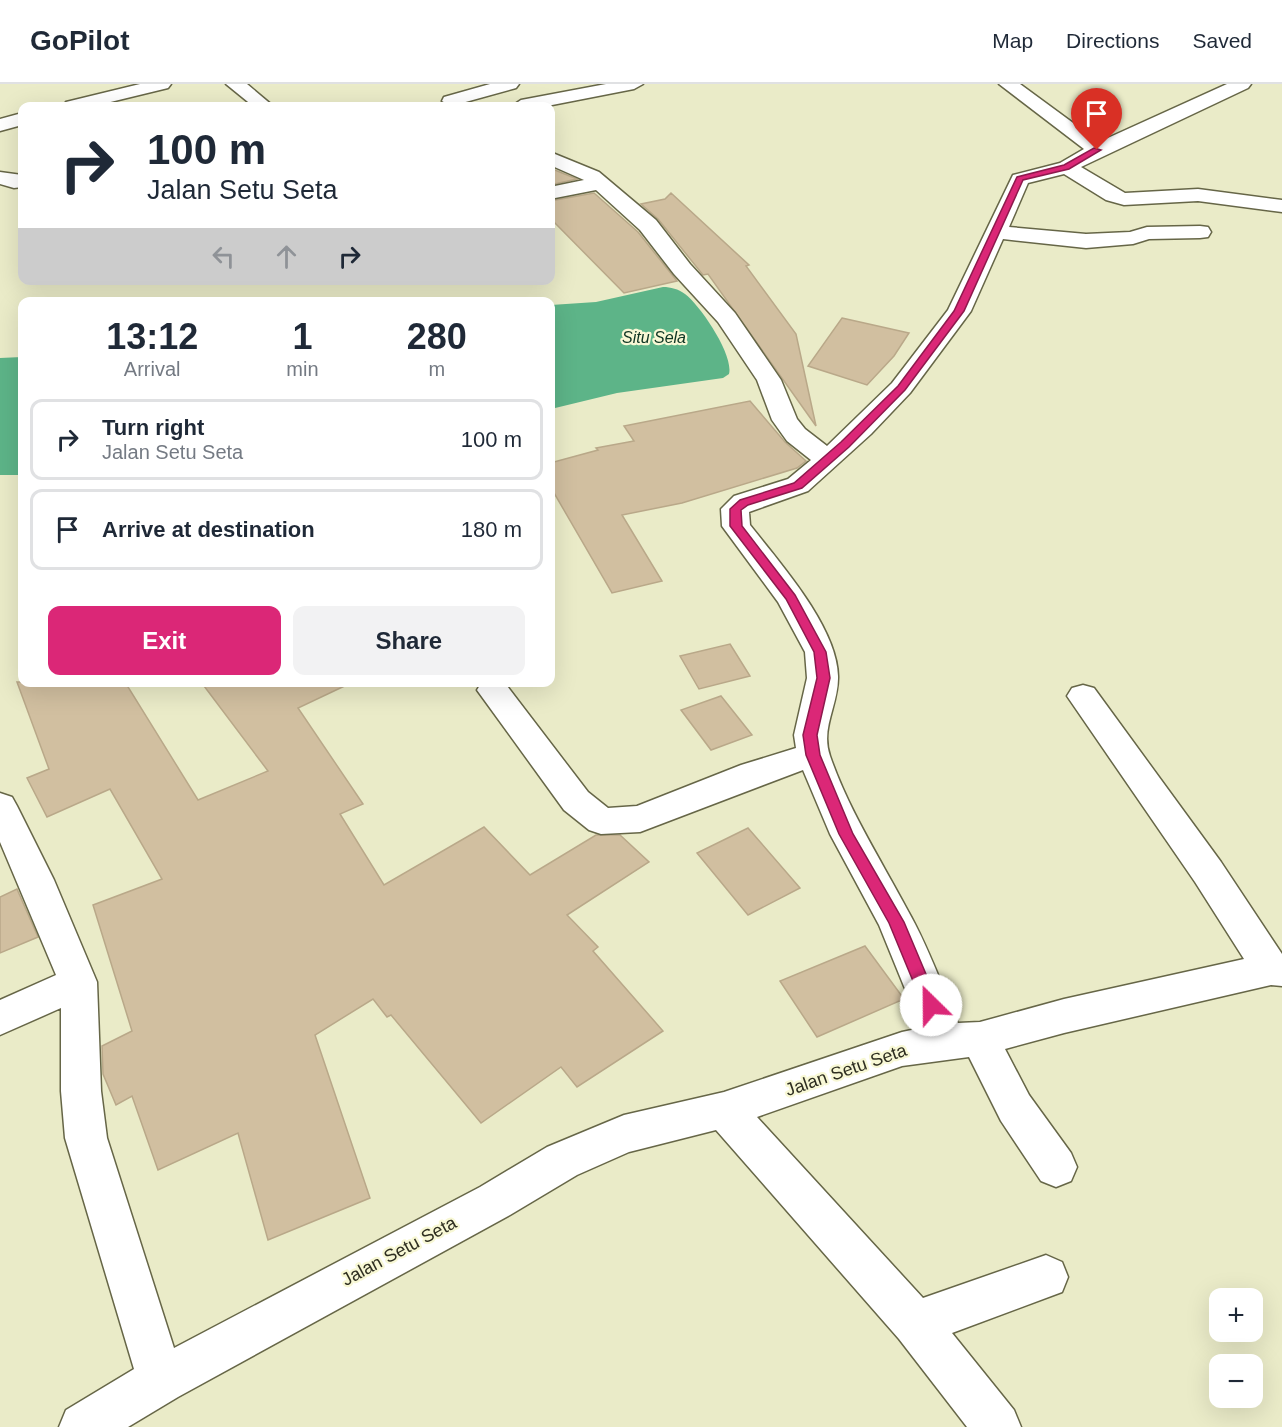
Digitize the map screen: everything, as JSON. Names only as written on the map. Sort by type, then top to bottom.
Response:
[{"type":"street","points":[[89,102],[162,84]]},
{"type":"street","points":[[235,84],[259,102]]},
{"type":"street","points":[[448,99],[510,84]]},
{"type":"street","points":[[542,102],[634,84]]},
{"type":"street","points":[[1008,84],[1097,150]]},
{"type":"street","points":[[1056,1167],[1016,1108],[963,1040],[847,834],[813,755],[810,735],[823,678],[820,652],[791,598],[736,526],[735,509],[744,502],[798,485],[828,460],[901,388],[959,311],[1020,179],[1066,167],[1097,150],[1242,84]]},
{"type":"street","points":[[0,125],[18,120]]},
{"type":"street","points":[[555,160],[592,176],[648,225],[733,327],[769,380],[785,420],[796,435],[828,460]]},
{"type":"street","points":[[1066,167],[1120,198],[1198,195],[1282,206]]},
{"type":"street","points":[[0,178],[18,182]]},
{"type":"street","points":[[555,192],[601,183]]},
{"type":"street","points":[[997,232],[1086,241],[1133,238],[1148,233],[1200,232]]},
{"type":"street","points":[[493,690],[576,801],[601,821],[640,819],[753,774],[813,755]]},
{"type":"street","points":[[1083,696],[1276,969]]},
{"type":"street","points":[[4,823],[41,890],[78,982],[81,1018],[81,1091],[86,1138],[161,1380]]},
{"type":"street","name":"Jalan Setu Seta","points":[[83,1427],[161,1380],[495,1201],[562,1161],[624,1134],[724,1110],[902,1049],[963,1040],[1276,969]]},
{"type":"street","points":[[0,1018],[78,982]]},
{"type":"street","points":[[724,1110],[915,1323],[997,1427]]},
{"type":"street","points":[[915,1323],[1046,1276]]},
{"type":"water","name":"Situ Sela","points":[[663,287],[682,292],[699,308],[721,343],[729,366],[729,374],[723,378],[617,393],[555,408],[555,305],[596,302]]},
{"type":"water","points":[[18,357],[18,475],[0,475],[0,358]]},
{"type":"building","points":[[555,170],[577,179],[555,184]]},
{"type":"building","points":[[594,193],[638,232],[677,281],[624,293],[555,223],[555,200]]},
{"type":"building","points":[[671,193],[749,265],[746,266],[796,334],[816,426],[708,274],[703,275],[658,219],[641,204],[665,199]]},
{"type":"building","points":[[842,318],[909,333],[894,356],[867,385],[808,366]]},
{"type":"building","points":[[750,401],[785,442],[806,461],[797,468],[682,503],[622,515],[662,581],[612,593],[555,495],[555,462],[598,450],[596,448],[634,441],[624,426]]},
{"type":"building","points":[[730,644],[750,676],[699,689],[680,656]]},
{"type":"building","points":[[19,687],[128,687],[198,800],[268,771],[205,687],[342,687],[298,708],[363,804],[340,814],[384,885],[484,827],[530,875],[596,835],[620,835],[649,862],[567,915],[598,947],[593,951],[663,1031],[577,1087],[561,1067],[481,1123],[391,1015],[387,1017],[373,999],[315,1035],[370,1198],[268,1240],[238,1133],[158,1170],[132,1096],[116,1105],[103,1074],[102,1046],[132,1031],[93,905],[162,879],[110,789],[47,817],[27,778],[49,769]]},
{"type":"building","points":[[721,696],[752,735],[711,750],[681,710]]},
{"type":"building","points":[[748,828],[800,888],[748,915],[697,853]]},
{"type":"building","points":[[17,889],[38,937],[0,953],[0,897]]},
{"type":"building","points":[[865,946],[904,999],[817,1037],[780,981]]},
{"type":"route","points":[[931,1005],[896,922],[847,834],[813,755],[810,735],[823,678],[820,652],[791,598],[736,526],[735,509],[744,502],[798,485],[862,429],[901,388],[959,311],[1020,179],[1032,174],[1066,167],[1097,150]]}]
